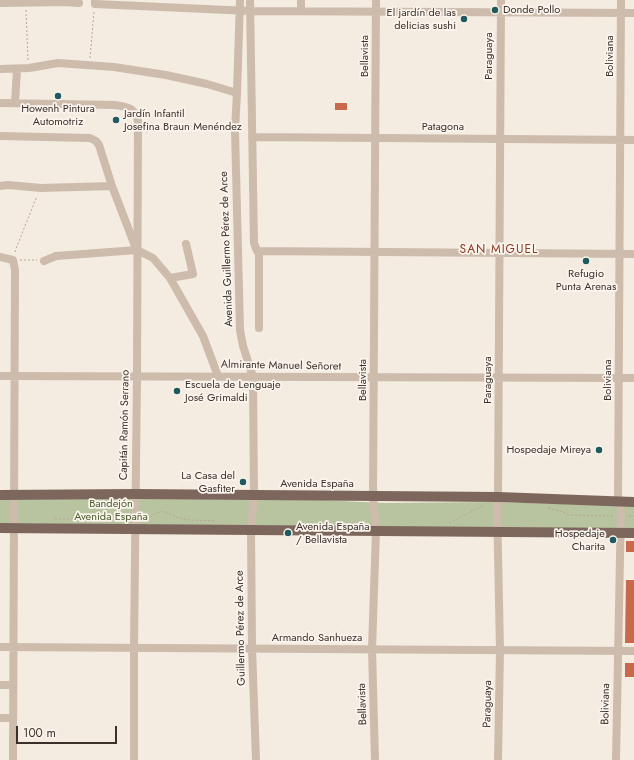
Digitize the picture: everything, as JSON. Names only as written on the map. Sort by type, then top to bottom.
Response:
[{"type":"main road","name":"Avenida España","points":[[0,495],[135,494],[498,497],[634,502]]},
{"type":"main road","points":[[0,528],[135,524],[251,530],[634,533]]},
{"type":"street","name":"Avenida Guillermo Pérez de Arce","points":[[240,0],[238,93],[235,130],[240,330],[243,346],[253,376],[254,496]]},
{"type":"street","points":[[250,0],[254,243],[258,251],[259,328]]},
{"type":"street","points":[[301,0],[302,11]]},
{"type":"street","name":"Bellavista","points":[[375,760],[372,649],[376,531],[373,496],[376,0]]},
{"type":"street","name":"Paraguaya","points":[[498,760],[500,650],[497,505],[501,0]]},
{"type":"street","name":"Boliviana","points":[[616,760],[621,506],[618,502],[621,0]]},
{"type":"street","points":[[95,2],[240,10],[634,13]]},
{"type":"street","points":[[0,3],[79,3]]},
{"type":"street","points":[[0,69],[29,68],[58,63],[114,67],[166,75],[207,84],[238,93]]},
{"type":"street","points":[[0,103],[15,102],[17,69]]},
{"type":"street","name":"Capitán Ramón Serrano","points":[[15,102],[125,106],[133,110],[138,121],[134,760]]},
{"type":"street","points":[[0,136],[90,138],[96,141],[99,145],[112,186],[137,250]]},
{"type":"street","name":"Patagona","points":[[252,137],[634,140]]},
{"type":"street","points":[[0,186],[8,185],[41,188],[112,186]]},
{"type":"street","points":[[170,278],[193,274],[186,244]]},
{"type":"street","points":[[44,261],[56,256],[137,250],[153,258],[170,278],[203,336],[218,376]]},
{"type":"street","points":[[258,251],[634,254]]},
{"type":"street","points":[[0,257],[13,260],[15,270],[13,760]]},
{"type":"street","name":"Almirante Manuel Señoret","points":[[0,376],[634,378]]},
{"type":"street","name":"Guillermo Pérez de Arce","points":[[254,496],[251,530],[252,648],[256,760]]},
{"type":"street","name":"Armando Sanhueza","points":[[0,647],[634,651]]},
{"type":"street","points":[[0,685],[13,685]]},
{"type":"street","points":[[0,718],[13,718]]},
{"type":"path","points":[[25,2],[29,68]]},
{"type":"path","points":[[89,65],[95,2]]},
{"type":"path","points":[[138,134],[172,126],[201,126],[235,130]]},
{"type":"path","points":[[41,188],[17,246],[13,260],[44,261]]},
{"type":"path","points":[[448,524],[484,506]]},
{"type":"path","points":[[548,508],[570,515],[634,516]]},
{"type":"path","points":[[53,520],[135,524],[159,512],[164,512],[178,518],[216,521]]},
{"type":"green space","name":"Bandejón Avenida España","points":[[0,497],[254,497],[385,503],[493,502],[634,506],[634,530],[498,527],[408,528],[0,523]]},
{"type":"building","points":[[335,103],[347,103],[347,110],[335,110]]},
{"type":"building","points":[[626,541],[634,541],[634,552],[626,552]]},
{"type":"building","points":[[626,580],[634,580],[634,643],[625,643]]},
{"type":"building","points":[[625,663],[634,663],[634,677],[625,677]]},
{"type":"place","name":"Donde Pollo","points":[[495,10]]},
{"type":"place","name":"El jardín de las delicias sushi","points":[[464,19]]},
{"type":"place","name":"Howenh Pintura Automotriz","points":[[58,96]]},
{"type":"place","name":"Jardín Infantil Josefina Braun Menéndez","points":[[116,120]]},
{"type":"place","name":"Refugio Punta Arenas","points":[[586,261]]},
{"type":"place","name":"Escuela de Lenguaje José Grimaldi","points":[[177,391]]},
{"type":"place","name":"Hospedaje Mireya","points":[[599,450]]},
{"type":"place","name":"La Casa del Gasfiter","points":[[243,482]]},
{"type":"place","name":"Avenida España / Bellavista","points":[[288,533]]},
{"type":"place","name":"Hospedaje Charita","points":[[613,540]]},
{"type":"district","name":"SAN MIGUEL","points":[[499,250]]}]
